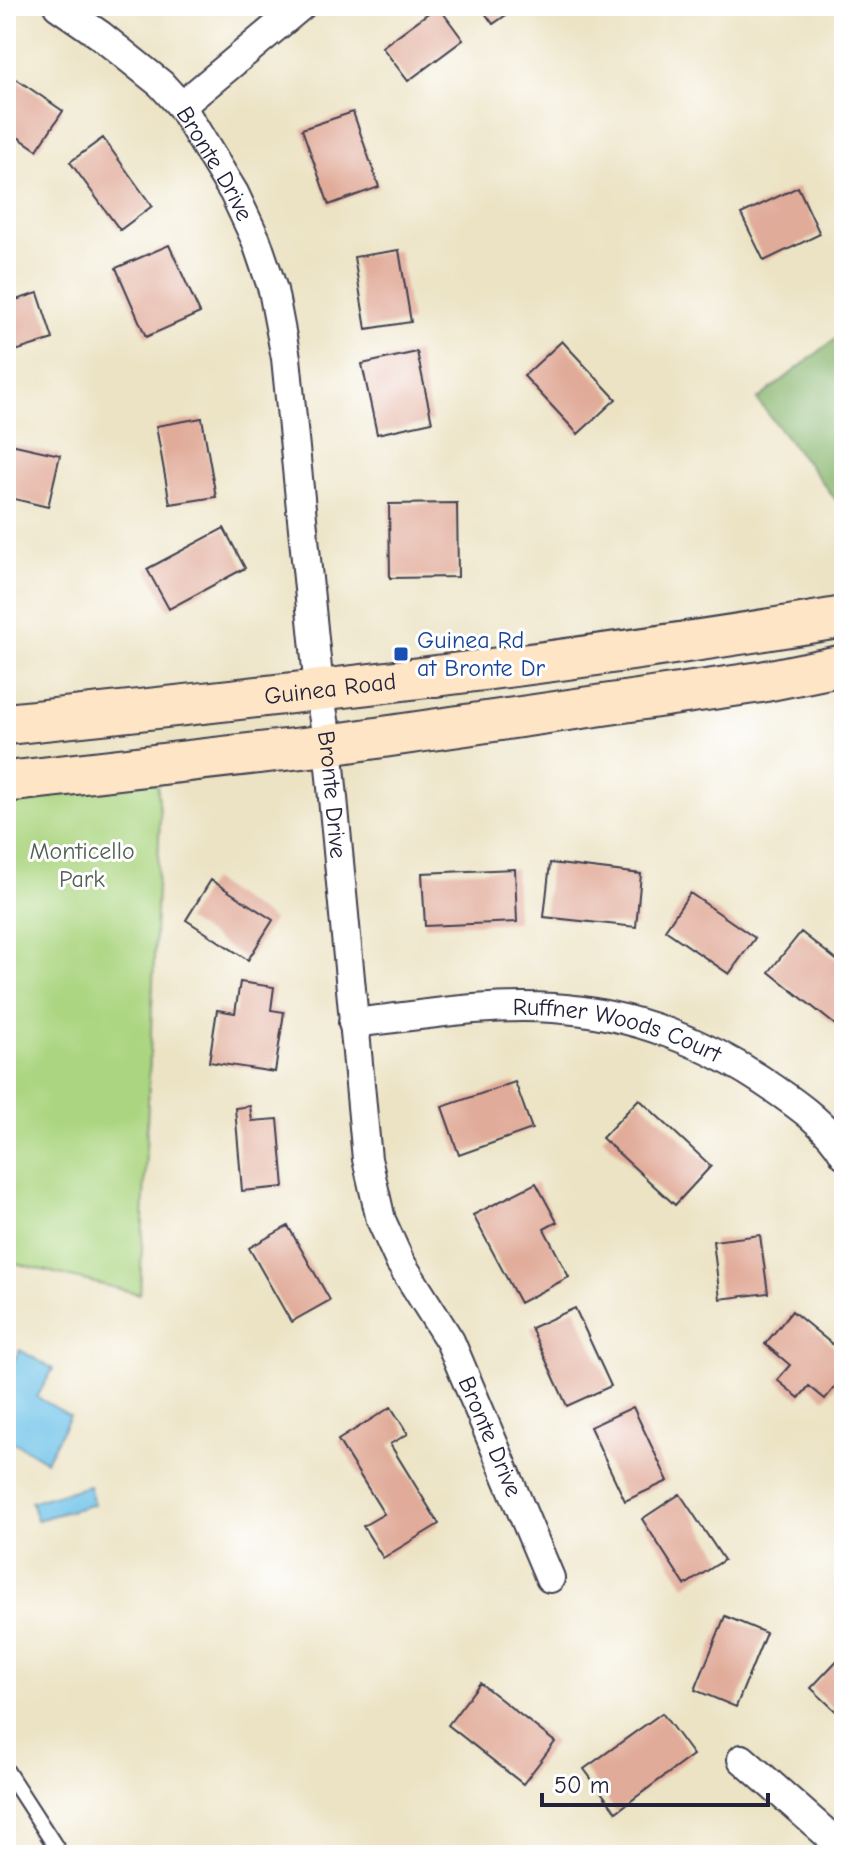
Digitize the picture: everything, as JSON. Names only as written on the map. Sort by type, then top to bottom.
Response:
[{"type":"main road","name":"Guinea Road","points":[[6,724],[381,684],[681,644],[844,617]]},
{"type":"main road","points":[[6,782],[328,745],[761,682],[844,665]]},
{"type":"main road","points":[[761,682],[844,680]]},
{"type":"street","name":"Bronte Drive","points":[[58,6],[161,84],[181,106],[234,193],[256,240],[273,290],[286,358],[319,689],[328,745],[367,1159],[381,1220],[400,1262],[450,1341],[550,1578]]},
{"type":"street","points":[[181,106],[301,6]]},
{"type":"street","name":"Ruffner Woods Court","points":[[353,1023],[489,1008],[552,1008],[588,1012],[659,1029],[694,1042],[756,1075],[821,1126],[844,1154]]},
{"type":"street","points":[[742,1759],[844,1849]]},
{"type":"lane","points":[[6,1770],[61,1855]]},
{"type":"green space","points":[[844,332],[844,510],[757,400]]},
{"type":"green space","name":"Monticello Park","points":[[157,779],[160,815],[140,1294],[6,1261],[6,796]]},
{"type":"water","points":[[20,1350],[53,1369],[37,1397],[70,1416],[46,1461],[12,1441],[6,1451],[6,1373]]},
{"type":"water","points":[[89,1486],[94,1504],[37,1520],[31,1502]]},
{"type":"building","points":[[438,6],[463,40],[408,81],[382,47]]},
{"type":"building","points":[[480,6],[519,6],[493,24]]},
{"type":"building","points":[[6,72],[63,111],[37,150],[6,129]]},
{"type":"building","points":[[353,112],[379,187],[329,205],[302,129]]},
{"type":"building","points":[[103,138],[152,206],[120,230],[70,162]]},
{"type":"building","points":[[798,187],[820,234],[764,261],[741,214]]},
{"type":"building","points":[[169,245],[200,313],[146,337],[116,268]]},
{"type":"building","points":[[399,250],[411,322],[366,329],[354,257]]},
{"type":"building","points":[[38,293],[53,339],[6,354],[6,303]]},
{"type":"building","points":[[562,341],[616,399],[578,434],[524,376]]},
{"type":"building","points":[[417,352],[432,422],[377,434],[362,364]]},
{"type":"building","points":[[202,418],[216,497],[170,504],[156,426]]},
{"type":"building","points":[[6,443],[60,455],[48,507],[6,497]]},
{"type":"building","points":[[457,503],[458,577],[390,578],[389,504]]},
{"type":"building","points":[[224,528],[245,568],[169,609],[147,569]]},
{"type":"building","points":[[550,863],[641,874],[636,927],[544,917]]},
{"type":"building","points":[[515,869],[517,922],[425,926],[422,873]]},
{"type":"building","points":[[211,880],[273,920],[248,960],[186,920]]},
{"type":"building","points":[[690,893],[755,938],[729,974],[665,930]]},
{"type":"building","points":[[801,932],[844,966],[844,1032],[769,972]]},
{"type":"building","points":[[240,982],[274,987],[271,1010],[284,1012],[275,1072],[209,1062],[217,1010],[235,1013]]},
{"type":"building","points":[[515,1082],[532,1129],[459,1155],[442,1107]]},
{"type":"building","points":[[639,1099],[711,1166],[675,1205],[602,1138]]},
{"type":"building","points":[[250,1106],[252,1121],[278,1119],[284,1187],[242,1191],[235,1108]]},
{"type":"building","points":[[536,1183],[557,1222],[544,1229],[569,1277],[520,1303],[473,1215]]},
{"type":"building","points":[[288,1226],[330,1300],[291,1322],[249,1248]]},
{"type":"building","points":[[760,1235],[768,1293],[720,1299],[713,1241]]},
{"type":"building","points":[[575,1308],[611,1386],[567,1406],[531,1328]]},
{"type":"building","points":[[792,1311],[844,1354],[844,1375],[825,1399],[809,1386],[799,1398],[777,1380],[790,1365],[765,1344]]},
{"type":"building","points":[[391,1407],[408,1434],[390,1444],[439,1524],[383,1558],[363,1526],[384,1514],[338,1440]]},
{"type":"building","points":[[633,1407],[668,1481],[625,1501],[590,1427]]},
{"type":"building","points":[[680,1494],[724,1560],[685,1585],[642,1519]]},
{"type":"building","points":[[725,1616],[766,1633],[736,1707],[695,1690]]},
{"type":"building","points":[[844,1653],[844,1719],[811,1688]]},
{"type":"building","points":[[480,1683],[555,1742],[523,1784],[448,1725]]},
{"type":"building","points":[[662,1713],[693,1755],[616,1812],[584,1769]]},
{"type":"place","name":"Guinea Rd at Bronte Dr","points":[[401,654]]}]
